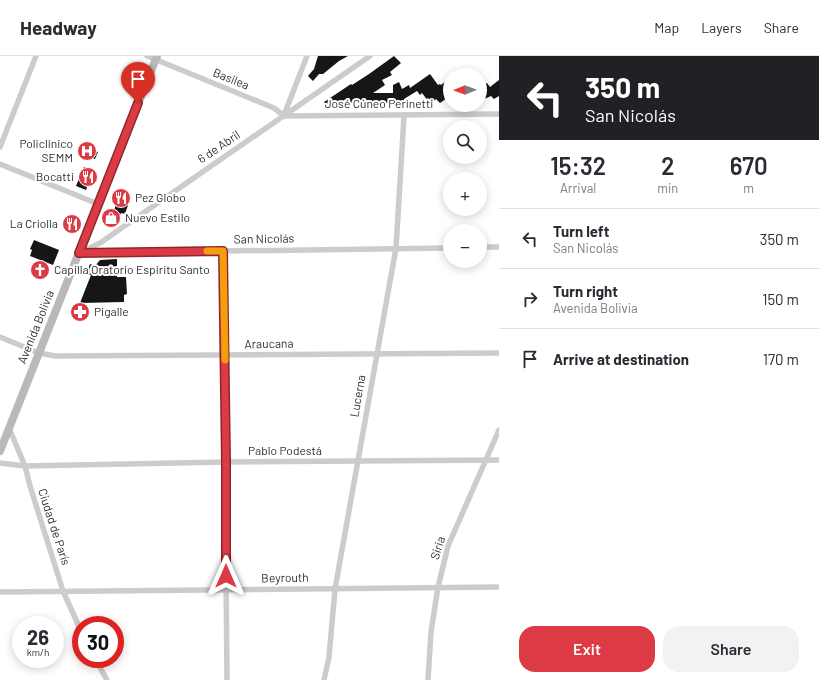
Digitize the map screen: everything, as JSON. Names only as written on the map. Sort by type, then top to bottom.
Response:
[{"type":"street","points":[[0,147],[36,56]]},
{"type":"street","name":"Basilea","points":[[146,56],[156,58],[274,108],[284,116]]},
{"type":"street","points":[[284,116],[307,56]]},
{"type":"street","name":"6 de Abril","points":[[79,253],[100,243],[370,56]]},
{"type":"street","name":"Avenida Bolivia","points":[[0,451],[156,58]]},
{"type":"street","name":"José Cúneo Perinetti","points":[[284,116],[499,114]]},
{"type":"street","name":"Lucerna","points":[[324,680],[329,657],[335,589],[396,248],[404,116]]},
{"type":"street","points":[[0,164],[98,204]]},
{"type":"street","points":[[487,247],[499,247]]},
{"type":"street","name":"San Nicolás","points":[[79,253],[443,248]]},
{"type":"street","points":[[223,251],[228,680]]},
{"type":"street","name":"Araucana","points":[[0,337],[39,353],[55,356],[499,353]]},
{"type":"street","name":"Ciudad de París","points":[[9,428],[25,466],[63,592],[74,616]]},
{"type":"street","name":"Siria","points":[[428,680],[431,632],[438,587],[448,546],[499,430]]},
{"type":"street","name":"Pablo Podestá","points":[[0,463],[25,466],[226,462],[499,460]]},
{"type":"street","name":"Beyrouth","points":[[0,592],[499,587]]},
{"type":"street","points":[[100,668],[107,680]]},
{"type":"building","points":[[318,56],[348,56],[339,61],[323,74],[319,74],[313,81],[308,76],[314,69]]},
{"type":"building","points":[[394,56],[401,63],[390,72],[392,75],[382,80],[385,85],[373,93],[393,93],[393,85],[399,82],[402,89],[409,85],[410,88],[430,74],[438,85],[443,84],[443,101],[440,103],[436,99],[433,102],[431,99],[428,101],[422,93],[420,95],[417,91],[404,99],[404,101],[395,103],[346,103],[346,99],[336,105],[335,102],[327,107],[324,102],[369,74]]},
{"type":"building","points":[[499,80],[499,96],[494,99],[491,96],[487,98],[487,83],[490,87]]},
{"type":"building","name":"Policlinico SEMM","points":[[82,144],[94,148],[94,150],[98,152],[95,159],[78,153]]},
{"type":"building","points":[[84,167],[93,171],[86,190],[76,186]]},
{"type":"building","points":[[121,195],[128,205],[125,214],[121,213],[119,217],[110,223],[107,217],[113,213],[117,202],[115,199]]},
{"type":"building","points":[[34,240],[59,250],[53,265],[30,256],[32,250],[30,249]]},
{"type":"building","points":[[117,259],[117,277],[126,277],[127,294],[124,295],[124,302],[80,303],[91,275],[86,275],[90,264],[95,266],[100,260]]},
{"type":"slow traffic","points":[[207,251],[223,251],[225,360]]},
{"type":"place","name":"Policlinico SEMM","points":[[87,151]]},
{"type":"place","name":"Bocatti","points":[[88,177]]},
{"type":"place","name":"Pez Globo","points":[[121,198]]},
{"type":"place","name":"Nuevo Estilo","points":[[111,218]]},
{"type":"place","name":"La Criolla","points":[[72,224]]},
{"type":"place","name":"Capilla Oratorio Espiritu Santo","points":[[40,270]]},
{"type":"place","name":"Pigalle","points":[[80,312]]},
{"type":"route","points":[[138,103],[79,253],[223,251],[226,576]]}]
